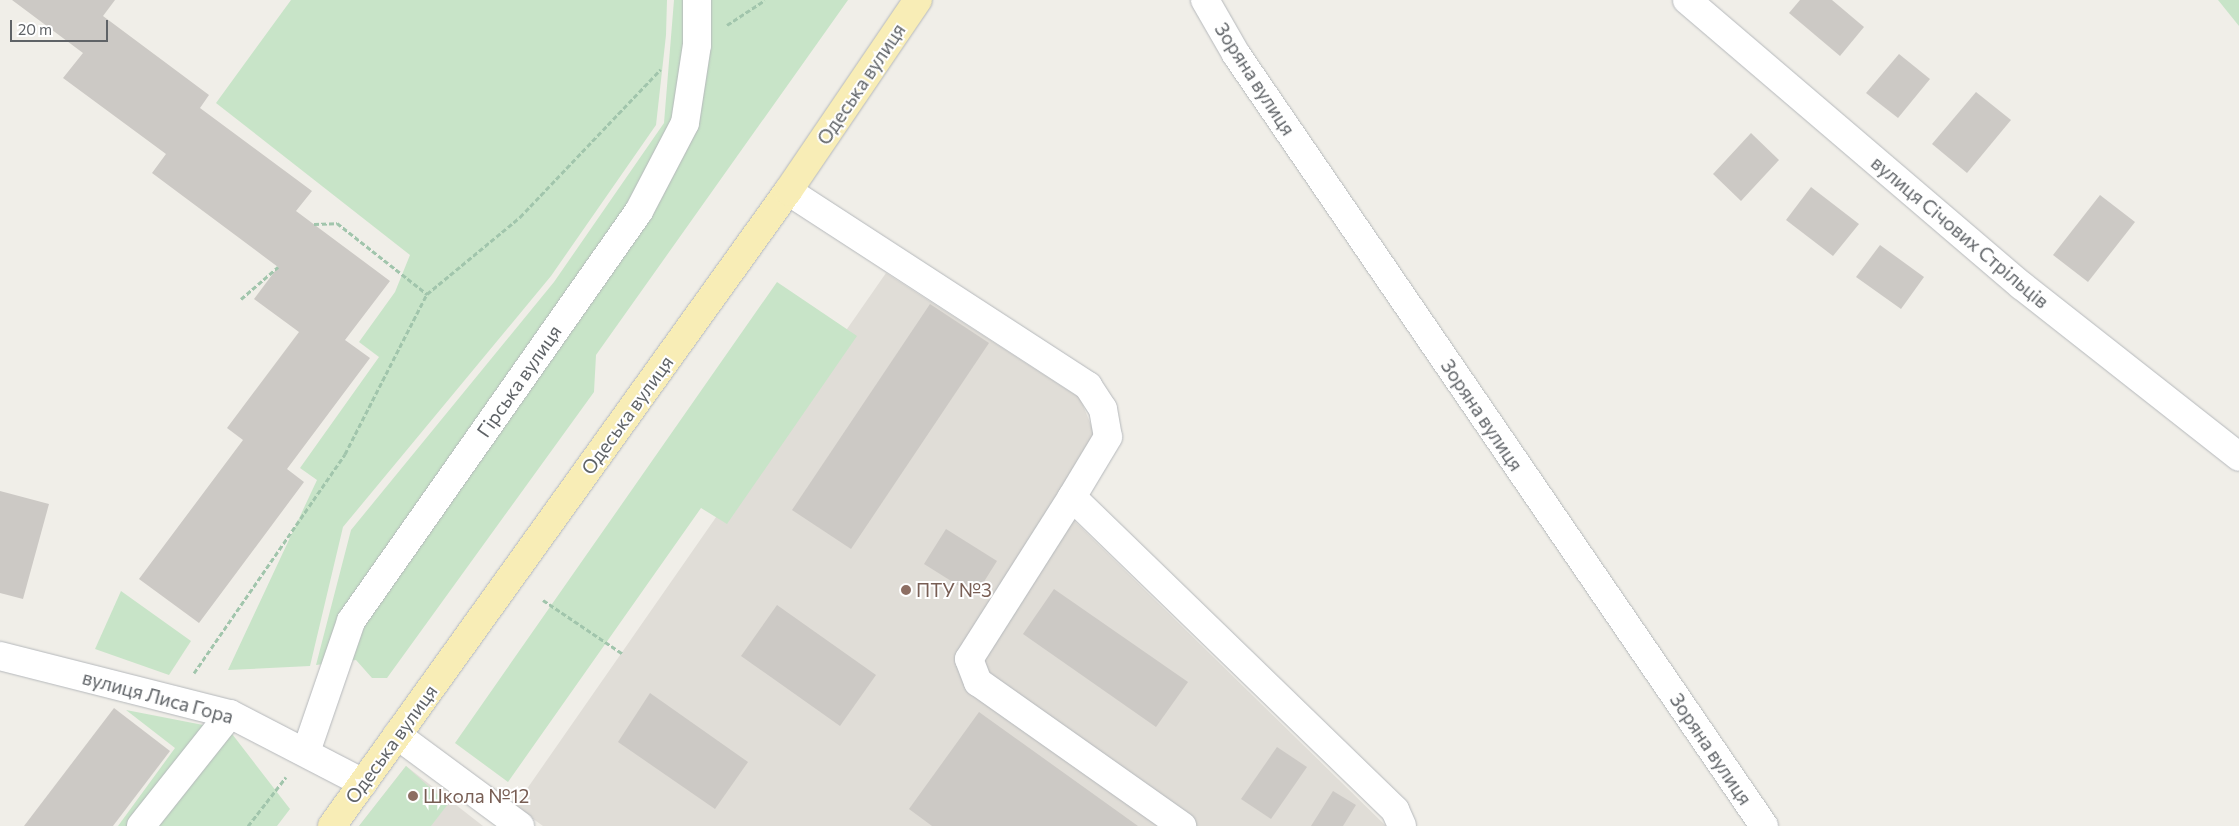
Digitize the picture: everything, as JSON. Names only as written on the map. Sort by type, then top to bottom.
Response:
[{"type":"main road","name":"Одеська вулиця","points":[[332,826],[788,191],[918,0]]},
{"type":"street","name":"Гірська вулиця","points":[[306,752],[351,621],[639,211],[685,123],[696,46],[697,0]]},
{"type":"street","name":"Зоряна вулиця","points":[[1206,0],[1236,54],[1764,826]]},
{"type":"street","name":"вулиця Січових Стрільців","points":[[1687,0],[2022,286],[2239,457]]},
{"type":"street","points":[[788,191],[1088,386],[1103,410],[1108,437],[969,659],[978,682],[1182,826]]},
{"type":"street","points":[[1072,497],[1394,810],[1402,826]]},
{"type":"street","name":"вулиця Лиса Гора","points":[[0,656],[230,714],[363,783]]},
{"type":"street","points":[[141,826],[230,714]]},
{"type":"street","points":[[397,735],[520,826]]},
{"type":"path","points":[[176,701],[345,454],[428,294],[520,217],[651,76],[764,0]]},
{"type":"path","points":[[314,224],[336,223],[428,294]]},
{"type":"path","points":[[241,299],[278,267]]},
{"type":"path","points":[[543,600],[622,654]]},
{"type":"path","points":[[248,826],[306,752]]},
{"type":"shaded area","name":"ПТУ №3","points":[[886,273],[1080,398],[1095,435],[1055,502],[1386,826],[543,826],[515,806]]},
{"type":"shaded area","name":"Школа №12","points":[[406,766],[483,826],[359,826]]},
{"type":"green space","points":[[291,0],[667,0],[666,35],[656,125],[551,276],[343,527],[310,666],[228,670],[317,480],[300,468],[379,357],[359,342],[395,292],[410,255],[216,103]]},
{"type":"green space","points":[[674,0],[848,0],[596,355],[594,392],[387,678],[372,678],[356,660],[316,665],[351,530],[554,282],[664,123]]},
{"type":"green space","points":[[2218,0],[2239,0],[2239,26]]},
{"type":"green space","points":[[777,282],[857,336],[727,524],[701,508],[508,782],[455,743]]},
{"type":"green space","points":[[121,591],[191,641],[169,675],[95,649]]},
{"type":"green space","points":[[126,710],[229,730],[290,809],[277,826],[118,826],[175,748]]},
{"type":"green space","name":"Школа №12","points":[[406,766],[448,804],[431,826],[359,826]]},
{"type":"building","points":[[12,0],[115,0],[103,16],[209,95],[200,108],[312,191],[296,211],[390,281],[345,340],[370,358],[287,469],[304,482],[199,623],[139,579],[243,440],[227,428],[299,332],[254,299],[278,267],[152,173],[166,154],[63,78],[83,53]]},
{"type":"building","points":[[1800,0],[1832,0],[1864,27],[1840,56],[1789,13]]},
{"type":"building","points":[[1899,54],[1930,79],[1898,118],[1866,93]]},
{"type":"building","points":[[1976,92],[2011,120],[1967,173],[1932,144]]},
{"type":"building","points":[[1751,133],[1779,160],[1741,201],[1713,174]]},
{"type":"building","points":[[1811,187],[1859,224],[1833,256],[1786,220]]},
{"type":"building","points":[[2100,195],[2135,222],[2088,282],[2053,255]]},
{"type":"building","points":[[1880,245],[1924,277],[1901,309],[1856,277]]},
{"type":"building","points":[[930,304],[989,343],[851,549],[792,510]]},
{"type":"building","points":[[0,491],[49,504],[23,599],[0,593]]},
{"type":"building","points":[[946,529],[997,561],[975,596],[924,564]]},
{"type":"building","points":[[1054,589],[1188,682],[1156,727],[1023,634]]},
{"type":"building","points":[[777,605],[876,675],[840,726],[741,656]]},
{"type":"building","points":[[650,693],[748,762],[715,809],[618,742]]},
{"type":"building","points":[[114,708],[170,751],[113,826],[24,826]]},
{"type":"building","points":[[979,712],[1138,826],[932,826],[909,809]]},
{"type":"building","points":[[1277,747],[1307,767],[1271,819],[1241,799]]},
{"type":"building","points":[[1333,791],[1356,805],[1343,826],[1311,826]]},
{"type":"place","name":"ПТУ №3","points":[[906,590]]},
{"type":"place","name":"Школа №12","points":[[413,796]]}]
